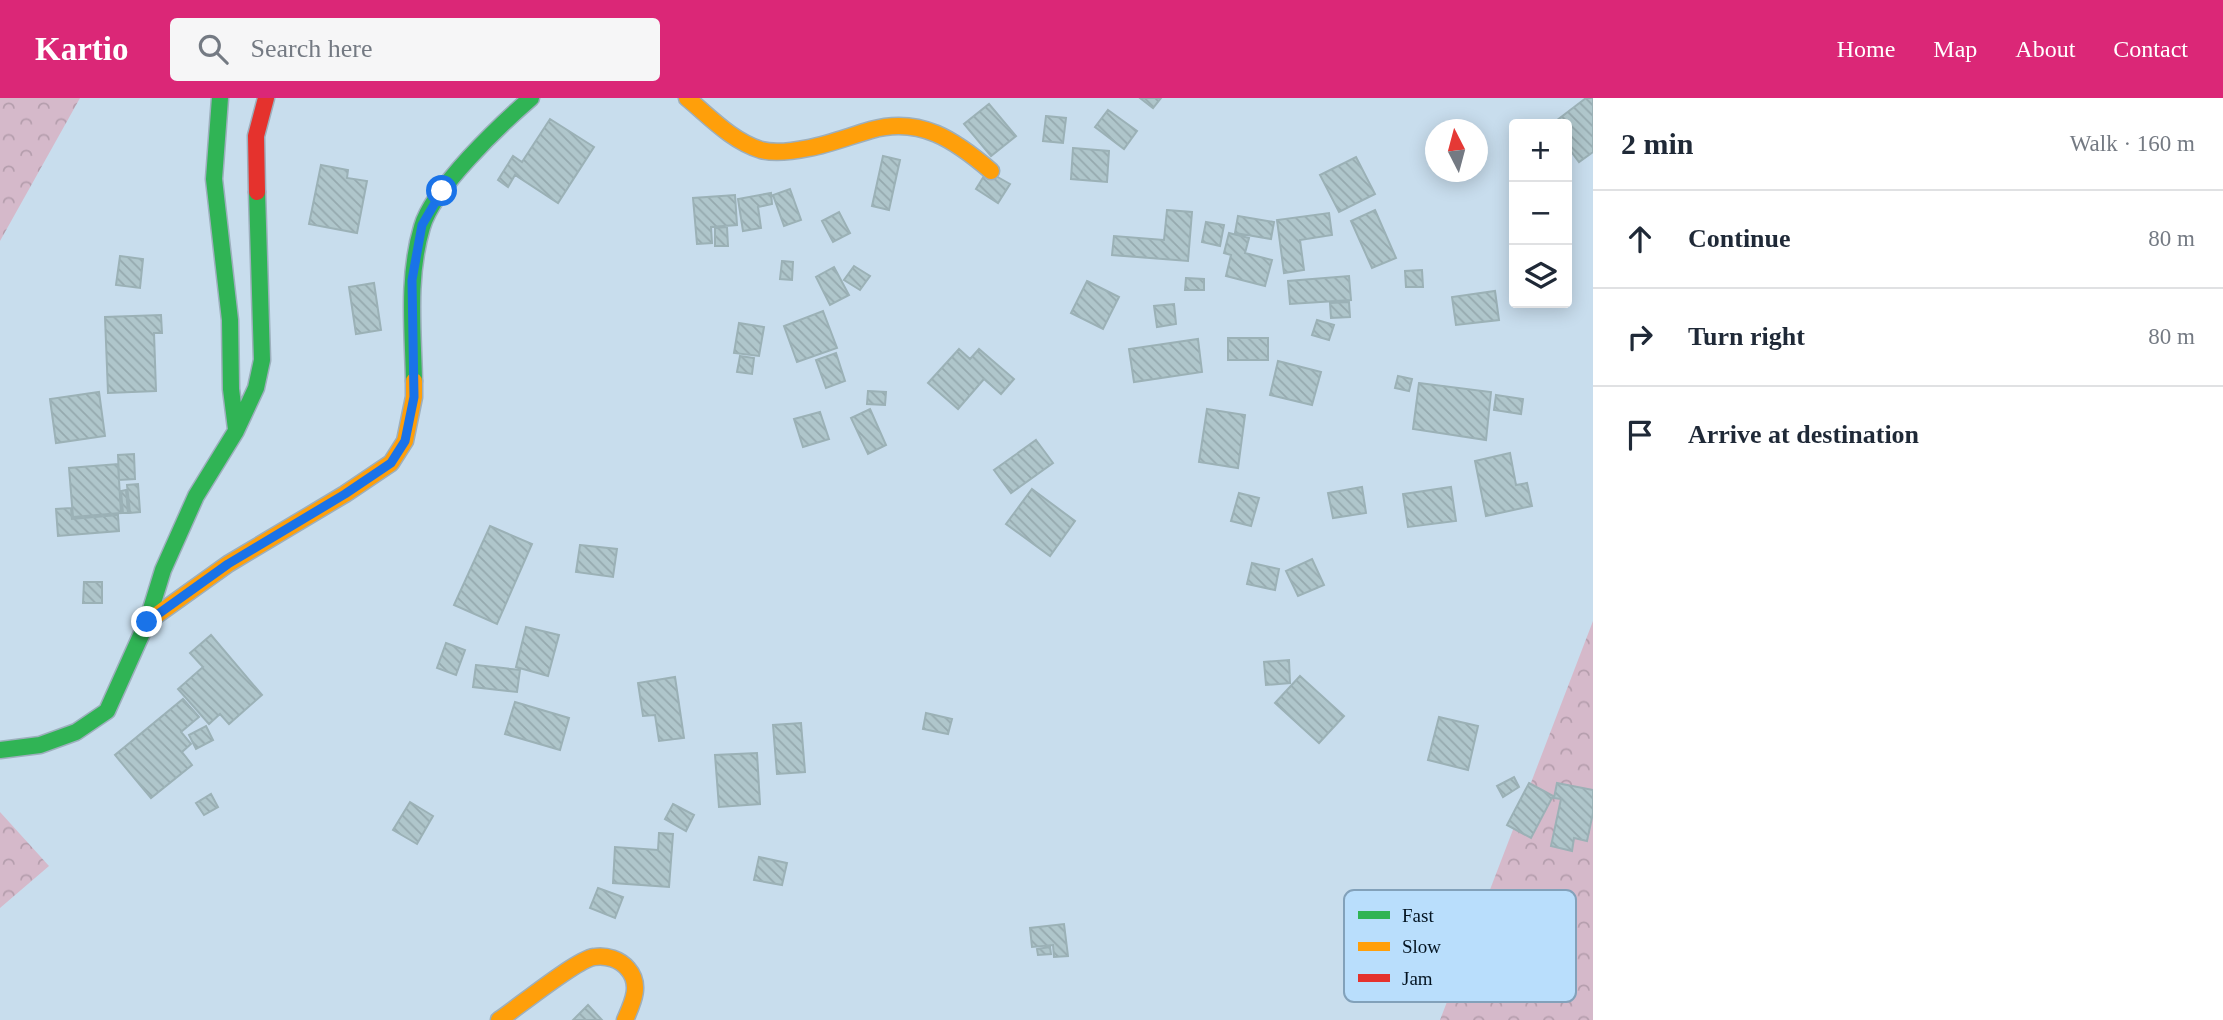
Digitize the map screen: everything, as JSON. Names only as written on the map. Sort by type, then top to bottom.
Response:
[{"type":"street","points":[[220,98],[214,179],[230,320],[231,389],[236,431]]},
{"type":"street","points":[[0,750],[40,745],[76,732],[107,711],[147,622],[163,570],[197,496],[236,431],[257,388],[262,360],[256,136],[266,98]]},
{"type":"street","points":[[147,622],[228,564],[345,494],[391,463],[405,441],[414,397],[412,280],[422,225],[442,191],[486,139],[531,98]]},
{"type":"street","points":[[687,98],[735,136],[762,150],[785,151],[821,146],[883,127],[919,125],[958,143],[991,171]]},
{"type":"street","points":[[499,1020],[584,959],[600,955],[622,962],[635,981],[635,997],[625,1020]]},
{"type":"green space","points":[[0,98],[80,98],[0,241]]},
{"type":"green space","points":[[1593,621],[1593,1020],[1440,1020],[1447,1002],[1576,1002],[1576,890],[1490,890]]},
{"type":"green space","points":[[0,812],[49,866],[0,908]]},
{"type":"building","points":[[1140,98],[1161,98],[1153,108]]},
{"type":"building","points":[[1586,98],[1593,98],[1593,152],[1579,162],[1572,153],[1572,119],[1559,119]]},
{"type":"building","points":[[989,104],[1016,136],[991,156],[964,124]]},
{"type":"building","points":[[1108,110],[1137,131],[1124,149],[1095,127]]},
{"type":"building","points":[[1046,116],[1066,118],[1063,143],[1043,141]]},
{"type":"building","points":[[550,119],[594,147],[558,203],[515,175],[508,187],[498,180],[513,156],[522,162]]},
{"type":"building","points":[[1073,148],[1109,151],[1107,182],[1071,179]]},
{"type":"building","points":[[883,156],[900,160],[889,210],[872,206]]},
{"type":"building","points":[[1356,157],[1375,194],[1339,212],[1320,175]]},
{"type":"building","points":[[321,165],[348,170],[347,178],[367,181],[357,233],[309,224]]},
{"type":"building","points":[[987,171],[1010,184],[998,203],[976,189]]},
{"type":"building","points":[[790,189],[801,220],[784,226],[773,195]]},
{"type":"building","points":[[771,193],[772,204],[758,207],[761,228],[743,231],[738,199]]},
{"type":"building","points":[[735,195],[737,225],[711,227],[712,243],[697,244],[693,198]]},
{"type":"building","points":[[1167,210],[1192,212],[1188,261],[1112,255],[1114,236],[1164,240]]},
{"type":"building","points":[[1375,210],[1396,258],[1372,268],[1351,221]]},
{"type":"building","points":[[839,212],[850,233],[833,242],[822,221]]},
{"type":"building","points":[[1329,213],[1332,235],[1300,240],[1304,270],[1284,273],[1277,220]]},
{"type":"building","points":[[1238,216],[1274,222],[1271,239],[1235,233]]},
{"type":"building","points":[[1206,222],[1224,225],[1220,246],[1202,242]]},
{"type":"building","points":[[727,227],[728,246],[715,246],[715,228]]},
{"type":"building","points":[[1229,233],[1249,238],[1245,253],[1272,260],[1265,286],[1226,276],[1231,255],[1224,253]]},
{"type":"building","points":[[120,256],[143,259],[140,288],[116,285]]},
{"type":"building","points":[[782,261],[793,262],[792,280],[780,279]]},
{"type":"building","points":[[854,266],[870,276],[860,290],[844,280]]},
{"type":"building","points":[[834,267],[849,295],[830,305],[816,277]]},
{"type":"building","points":[[1422,270],[1423,287],[1406,287],[1405,271]]},
{"type":"building","points":[[1349,276],[1351,300],[1290,304],[1288,281]]},
{"type":"building","points":[[1186,278],[1204,279],[1204,290],[1185,290]]},
{"type":"building","points":[[1087,281],[1119,297],[1103,329],[1071,313]]},
{"type":"building","points":[[374,283],[381,330],[356,334],[349,287]]},
{"type":"building","points":[[1495,291],[1499,320],[1456,325],[1452,297]]},
{"type":"building","points":[[1349,302],[1350,317],[1331,318],[1330,303]]},
{"type":"building","points":[[1174,304],[1176,324],[1157,327],[1154,306]]},
{"type":"building","points":[[823,311],[837,348],[797,362],[784,326]]},
{"type":"building","points":[[161,315],[162,333],[154,333],[156,391],[108,393],[105,317]]},
{"type":"building","points":[[1317,320],[1334,325],[1329,340],[1312,335]]},
{"type":"building","points":[[739,323],[764,327],[759,356],[734,353]]},
{"type":"building","points":[[1228,338],[1268,338],[1268,360],[1228,360]]},
{"type":"building","points":[[1198,339],[1202,372],[1134,382],[1129,349]]},
{"type":"building","points":[[959,349],[970,359],[979,349],[1014,379],[1001,394],[984,379],[958,409],[928,383]]},
{"type":"building","points":[[836,353],[845,381],[826,388],[816,360]]},
{"type":"building","points":[[740,356],[754,358],[752,374],[737,372]]},
{"type":"building","points":[[1278,361],[1321,372],[1312,405],[1270,395]]},
{"type":"building","points":[[1398,376],[1412,379],[1409,391],[1395,388]]},
{"type":"building","points":[[1419,383],[1491,392],[1486,440],[1413,429]]},
{"type":"building","points":[[868,391],[886,392],[885,405],[867,404]]},
{"type":"building","points":[[99,392],[105,436],[56,443],[50,399]]},
{"type":"building","points":[[1496,395],[1523,399],[1521,414],[1494,410]]},
{"type":"building","points":[[870,409],[886,445],[868,454],[851,418]]},
{"type":"building","points":[[1207,409],[1245,415],[1238,468],[1199,462]]},
{"type":"building","points":[[820,412],[829,439],[803,447],[794,419]]},
{"type":"building","points":[[1036,440],[1053,463],[1011,493],[994,470]]},
{"type":"building","points":[[1510,453],[1516,485],[1527,483],[1532,506],[1486,516],[1475,461]]},
{"type":"building","points":[[134,454],[135,479],[119,480],[118,455]]},
{"type":"building","points":[[118,464],[121,513],[73,517],[69,468]]},
{"type":"building","points":[[138,484],[140,512],[130,513],[127,485]]},
{"type":"building","points":[[1362,487],[1366,513],[1333,518],[1328,493]]},
{"type":"building","points":[[1451,487],[1456,521],[1408,527],[1403,494]]},
{"type":"building","points":[[1032,489],[1075,521],[1050,556],[1006,524]]},
{"type":"building","points":[[126,490],[128,513],[123,513],[121,491]]},
{"type":"building","points":[[1239,493],[1259,498],[1251,526],[1231,521]]},
{"type":"building","points":[[71,508],[72,519],[118,515],[119,531],[58,536],[56,509]]},
{"type":"building","points":[[490,526],[532,544],[497,624],[454,605]]},
{"type":"building","points":[[580,545],[617,549],[613,577],[576,572]]},
{"type":"building","points":[[1312,559],[1324,585],[1298,596],[1286,571]]},
{"type":"building","points":[[1252,563],[1279,569],[1275,590],[1247,584]]},
{"type":"building","points":[[84,582],[102,582],[102,603],[83,603]]},
{"type":"building","points":[[526,627],[559,635],[548,676],[516,667]]},
{"type":"building","points":[[211,635],[262,695],[229,724],[220,714],[209,724],[178,689],[203,667],[190,653]]},
{"type":"building","points":[[446,643],[465,650],[456,675],[437,668]]},
{"type":"building","points":[[1289,660],[1290,683],[1266,685],[1264,662]]},
{"type":"building","points":[[476,665],[520,670],[517,692],[473,687]]},
{"type":"building","points":[[1300,676],[1344,716],[1319,743],[1275,703]]},
{"type":"building","points":[[675,677],[684,738],[659,741],[655,715],[643,716],[638,683]]},
{"type":"building","points":[[183,699],[199,717],[181,732],[191,744],[182,752],[192,765],[151,798],[115,755]]},
{"type":"building","points":[[515,702],[569,718],[560,750],[505,734]]},
{"type":"building","points":[[926,713],[952,719],[948,734],[923,729]]},
{"type":"building","points":[[1439,717],[1478,726],[1468,770],[1428,760]]},
{"type":"building","points":[[801,723],[805,772],[777,774],[773,725]]},
{"type":"building","points":[[206,726],[213,740],[196,749],[189,735]]},
{"type":"building","points":[[757,753],[760,804],[719,807],[715,755]]},
{"type":"building","points":[[1514,777],[1519,787],[1503,797],[1497,786]]},
{"type":"building","points":[[1529,783],[1553,796],[1531,838],[1507,825]]},
{"type":"building","points":[[1557,783],[1593,790],[1593,813],[1587,841],[1574,838],[1572,851],[1551,846],[1561,799],[1554,798]]},
{"type":"building","points":[[211,794],[218,807],[204,815],[196,803]]},
{"type":"building","points":[[410,802],[433,816],[417,844],[393,830]]},
{"type":"building","points":[[673,804],[694,815],[686,831],[665,819]]},
{"type":"building","points":[[659,833],[673,834],[669,887],[613,883],[615,847],[658,850]]},
{"type":"building","points":[[759,857],[787,863],[782,885],[754,880]]},
{"type":"building","points":[[598,888],[623,897],[615,918],[590,908]]},
{"type":"building","points":[[1064,924],[1068,956],[1054,957],[1053,945],[1032,947],[1030,928]]},
{"type":"building","points":[[1050,947],[1051,954],[1038,955],[1037,949]]},
{"type":"building","points":[[588,1005],[602,1020],[573,1020]]},
{"type":"traffic: fast","points":[[220,98],[214,179],[230,320],[231,389],[236,429]]},
{"type":"traffic: fast","points":[[414,381],[413,284],[422,227],[439,194],[453,176],[486,140],[531,98]]},
{"type":"traffic: fast","points":[[0,750],[40,745],[76,732],[107,711],[147,622],[163,570],[196,496],[236,431],[256,388],[262,360],[257,192]]},
{"type":"traffic: slow","points":[[687,98],[731,135],[761,150],[797,150],[871,130],[905,126],[921,129],[950,141],[991,171]]},
{"type":"traffic: slow","points":[[147,622],[228,564],[345,494],[391,463],[405,441],[414,397],[414,381]]},
{"type":"traffic: slow","points":[[499,1020],[575,966],[594,957],[617,960],[632,975],[635,988],[625,1020]]},
{"type":"traffic: jam","points":[[257,192],[256,136],[266,98]]},
{"type":"route","points":[[147,622],[228,564],[345,494],[391,463],[405,441],[414,397],[412,280],[422,225],[442,191]]}]
